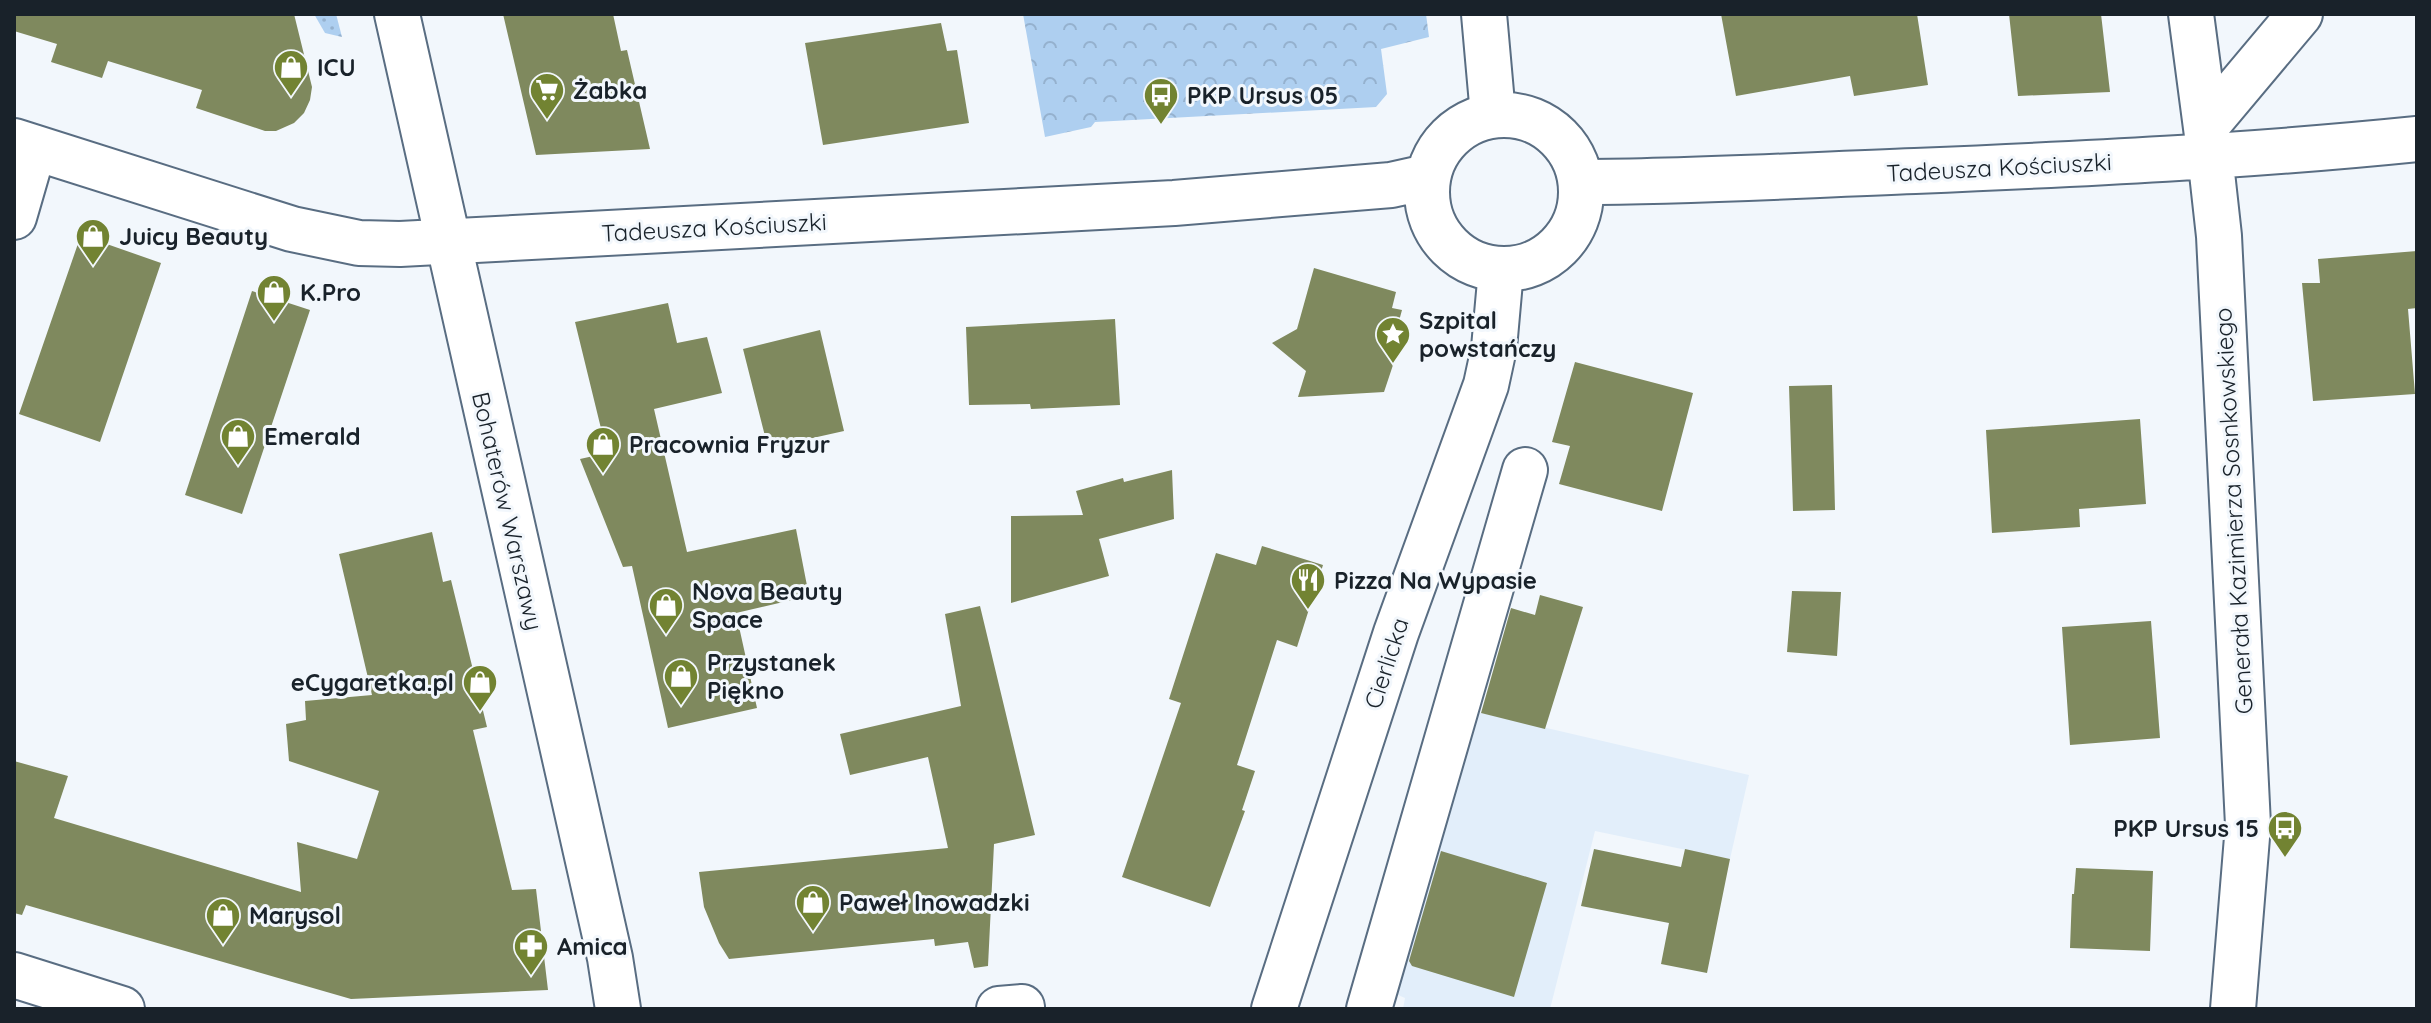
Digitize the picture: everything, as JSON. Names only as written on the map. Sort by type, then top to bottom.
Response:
[{"type":"street","name":"Bohaterów Warszawy","points":[[397,14],[610,958],[618,1009]]},
{"type":"street","points":[[1484,14],[1493,115]]},
{"type":"street","name":"Generała Kazimierza Sosnkowskiego","points":[[2191,14],[2220,251],[2248,825],[2233,1009]]},
{"type":"street","points":[[2208,141],[2300,14]]},
{"type":"street","points":[[1493,115],[1523,117],[1551,130],[1571,153],[1581,182],[1580,209],[1569,234],[1552,253],[1528,266],[1501,270],[1469,262],[1443,241],[1428,211],[1427,177],[1435,154],[1450,135],[1470,122],[1493,115]]},
{"type":"street","name":"Tadeusza Kościuszki","points":[[1581,182],[1759,178],[2105,163],[2208,141],[2417,139]]},
{"type":"street","name":"Tadeusza Kościuszki","points":[[24,144],[292,229],[359,243],[400,244],[1174,203],[1391,185],[1427,177]]},
{"type":"street","points":[[14,217],[24,144]]},
{"type":"street","name":"Cierlicka","points":[[1274,1009],[1396,633],[1486,385],[1496,335],[1501,270]]},
{"type":"street","points":[[1369,1009],[1525,470]]},
{"type":"street","points":[[14,975],[122,1009]]},
{"type":"shaded area","points":[[1473,711],[1749,775],[1730,859],[1595,831],[1550,1009],[1403,1009],[1405,998],[1389,991]]},
{"type":"green space","points":[[314,14],[336,14],[342,37],[325,33]]},
{"type":"green space","points":[[1023,14],[1426,14],[1429,37],[1381,49],[1387,94],[1376,107],[1095,122],[1091,127],[1045,137]]},
{"type":"building","points":[[14,14],[294,14],[312,87],[310,100],[304,113],[294,123],[276,131],[265,131],[196,108],[202,90],[108,61],[102,78],[51,62],[57,44],[14,31]]},
{"type":"building","points":[[503,14],[613,14],[621,51],[627,50],[650,149],[536,155]]},
{"type":"building","points":[[1721,14],[1917,14],[1928,85],[1854,96],[1850,76],[1736,96]]},
{"type":"building","points":[[2009,14],[2101,14],[2110,92],[2018,96]]},
{"type":"building","points":[[941,23],[947,51],[957,50],[969,123],[823,145],[805,43]]},
{"type":"building","points":[[81,235],[161,263],[100,442],[19,414]]},
{"type":"building","points":[[2417,251],[2417,308],[2408,309],[2415,394],[2313,401],[2302,283],[2320,283],[2318,259]]},
{"type":"building","points":[[1314,268],[1396,292],[1392,308],[1402,310],[1390,354],[1396,356],[1384,392],[1298,397],[1306,371],[1272,343],[1297,329]]},
{"type":"building","points":[[252,291],[310,310],[242,514],[185,495]]},
{"type":"building","points":[[668,303],[677,343],[707,337],[722,393],[654,409],[687,552],[796,529],[809,596],[736,613],[757,708],[668,728],[632,566],[623,567],[580,459],[607,453],[575,322]]},
{"type":"building","points":[[1115,319],[1120,405],[1031,409],[1030,404],[969,405],[966,327]]},
{"type":"building","points":[[820,330],[844,431],[768,448],[743,349]]},
{"type":"building","points":[[1575,362],[1693,393],[1662,511],[1559,484],[1570,446],[1552,442]]},
{"type":"building","points":[[1832,385],[1835,510],[1793,511],[1789,386]]},
{"type":"building","points":[[2140,419],[2146,504],[2079,509],[2080,527],[1992,533],[1986,430]]},
{"type":"building","points":[[1172,470],[1174,519],[1099,539],[1109,576],[1011,603],[1011,516],[1083,515],[1076,491],[1123,478],[1124,482]]},
{"type":"building","points":[[432,532],[443,582],[451,580],[487,727],[473,730],[512,890],[536,889],[548,990],[351,999],[26,905],[22,915],[14,913],[14,761],[68,776],[54,818],[301,892],[297,842],[357,859],[379,791],[289,761],[286,724],[306,720],[305,701],[372,695],[339,554]]},
{"type":"building","points":[[1262,546],[1323,565],[1297,647],[1277,640],[1237,765],[1255,771],[1242,810],[1245,811],[1210,907],[1122,877],[1181,703],[1169,699],[1216,553],[1256,565]]},
{"type":"building","points":[[1792,591],[1841,592],[1837,656],[1787,652]]},
{"type":"building","points":[[1540,595],[1583,607],[1545,729],[1481,713],[1511,608],[1535,615]]},
{"type":"building","points":[[980,606],[1035,835],[994,844],[988,966],[974,968],[968,942],[935,946],[934,939],[729,959],[704,907],[699,872],[948,848],[928,757],[850,775],[840,734],[961,706],[945,614]]},
{"type":"building","points":[[2151,621],[2160,738],[2070,745],[2062,627]]},
{"type":"building","points":[[1594,849],[1681,867],[1685,849],[1730,859],[1707,973],[1661,964],[1669,923],[1581,906]]},
{"type":"building","points":[[1441,851],[1547,883],[1514,997],[1412,966],[1409,961]]},
{"type":"building","points":[[2076,868],[2153,871],[2150,951],[2070,948]]},
{"type":"place","name":"ICU","points":[[291,98]]},
{"type":"place","name":"Żabka","points":[[547,121]]},
{"type":"place","name":"PKP Ursus 05","points":[[1161,126]]},
{"type":"place","name":"Juicy Beauty","points":[[93,267]]},
{"type":"place","name":"K.Pro","points":[[274,323]]},
{"type":"place","name":"Szpital powstańczy","points":[[1393,365]]},
{"type":"place","name":"Emerald","points":[[238,467]]},
{"type":"place","name":"Pracownia Fryzur","points":[[603,475]]},
{"type":"place","name":"Pizza Na Wypasie","points":[[1308,611]]},
{"type":"place","name":"Nova Beauty Space","points":[[666,636]]},
{"type":"place","name":"Przystanek Piękno","points":[[681,707]]},
{"type":"place","name":"eCygaretka.pl","points":[[480,713]]},
{"type":"place","name":"PKP Ursus 15","points":[[2285,859]]},
{"type":"place","name":"Paweł Inowadzki","points":[[813,933]]},
{"type":"place","name":"Marysol","points":[[223,946]]},
{"type":"place","name":"Amica","points":[[531,977]]}]
